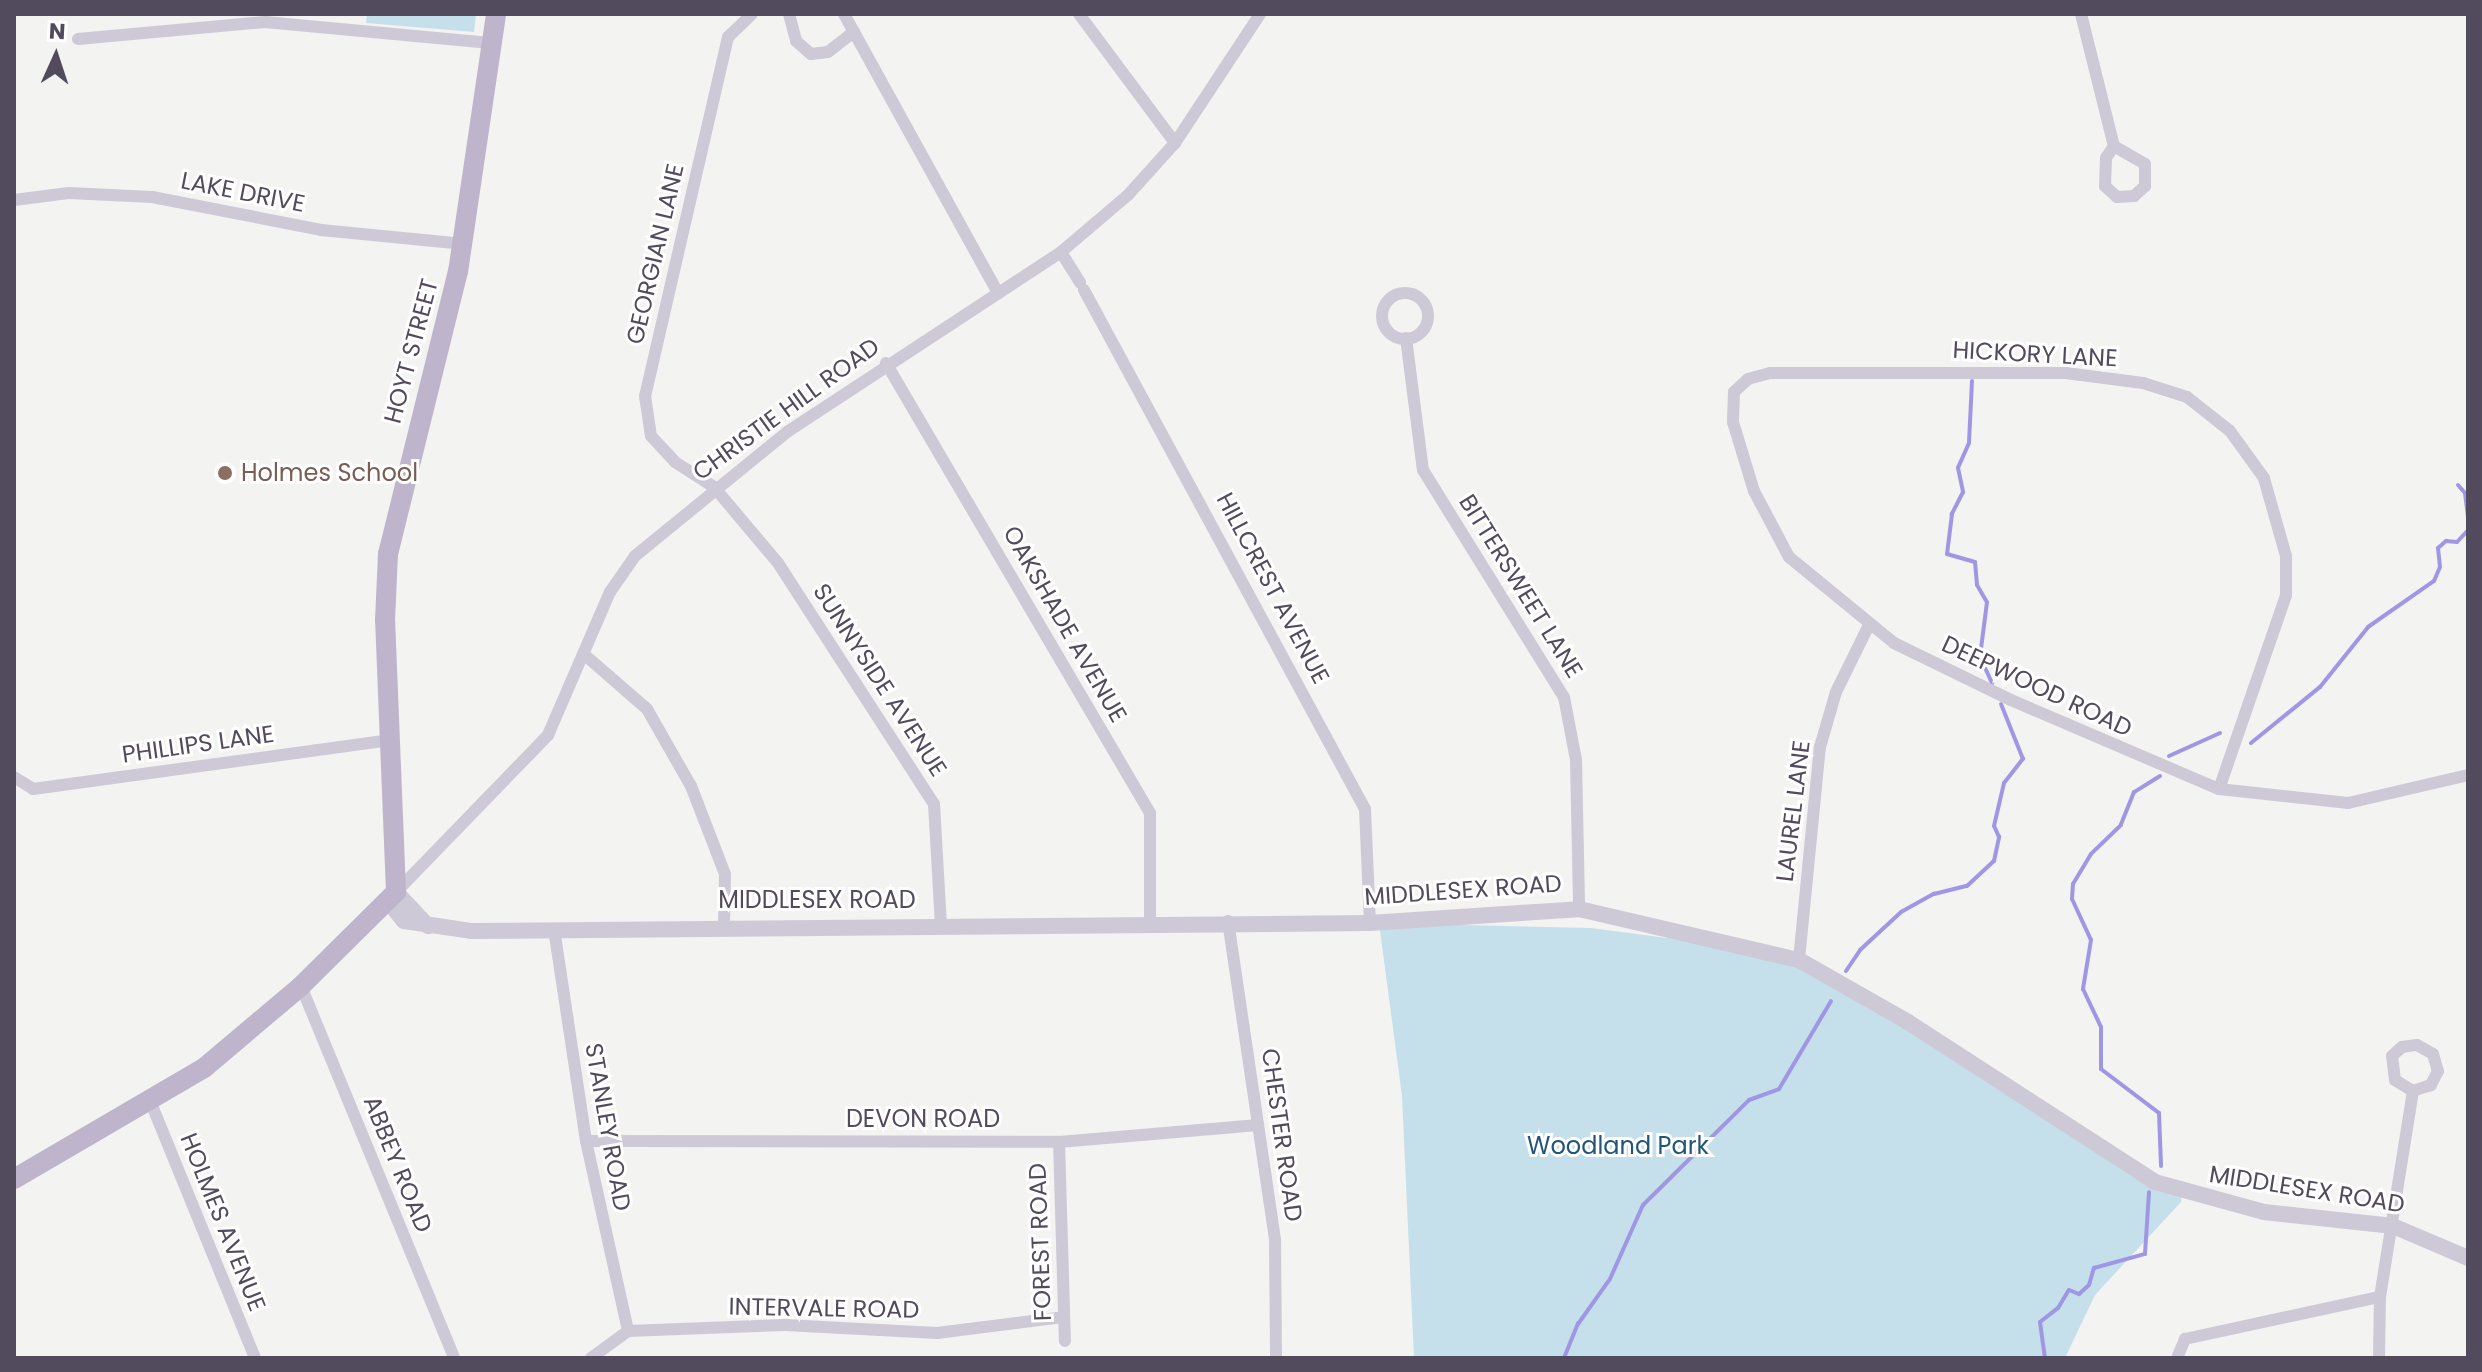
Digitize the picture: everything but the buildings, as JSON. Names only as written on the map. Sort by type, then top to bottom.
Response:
[{"type":"main road","name":"HOYT STREET","points":[[396,892],[388,554],[464,244],[496,14]]},
{"type":"main road","points":[[14,1179],[151,1103],[231,1048],[301,986],[396,892]]},
{"type":"street","name":"GEORGIAN LANE","points":[[714,487],[675,462],[651,436],[645,396],[729,35],[752,14]]},
{"type":"street","points":[[789,14],[796,41],[811,54],[828,52],[854,32]]},
{"type":"street","points":[[844,14],[998,293]]},
{"type":"street","points":[[1079,14],[1175,143]]},
{"type":"street","name":"CHRISTIE HILL ROAD","points":[[396,892],[548,735],[586,656],[610,592],[635,556],[714,487],[886,363],[1061,252],[1128,195],[1175,143],[1260,14]]},
{"type":"street","points":[[2081,14],[2114,146],[2105,161],[2105,186],[2117,197],[2134,196],[2145,186],[2145,164],[2114,146]]},
{"type":"street","points":[[78,39],[265,22],[493,43]]},
{"type":"street","name":"LAKE DRIVE","points":[[14,200],[69,193],[152,197],[321,230],[464,244]]},
{"type":"street","name":"HILLCREST AVENUE","points":[[1061,252],[1365,809],[1370,923]]},
{"type":"street","name":"BITTERSWEET LANE","points":[[1406,338],[1423,470],[1564,697],[1576,760],[1579,909]]},
{"type":"street","name":"OAKSHADE AVENUE","points":[[886,363],[1150,813],[1150,923]]},
{"type":"street","name":"HICKORY LANE","points":[[1734,392],[1748,379],[1770,373],[2066,373],[2143,383],[2187,397],[2220,423],[2264,478],[2286,556],[2286,595],[2219,789]]},
{"type":"street","name":"DEEPWOOD ROAD","points":[[1734,392],[1730,405],[1750,477],[1777,538],[1803,573],[1868,627],[2011,700],[2219,789],[2348,803],[2468,775]]},
{"type":"street","name":"SUNNYSIDE AVENUE","points":[[714,487],[778,563],[934,804],[941,925]]},
{"type":"street","name":"LAUREL LANE","points":[[1799,960],[1820,747],[1836,692],[1868,627]]},
{"type":"street","points":[[586,656],[647,709],[691,786],[725,874],[724,926]]},
{"type":"street","name":"PHILLIPS LANE","points":[[14,777],[33,789],[391,740]]},
{"type":"street","name":"MIDDLESEX ROAD","points":[[396,892],[428,926],[472,931],[1228,921],[1370,923],[1579,909],[1799,960],[1921,1031],[2155,1182],[2264,1212],[2393,1226],[2468,1258]]},
{"type":"street","name":"CHESTER ROAD","points":[[1228,921],[1275,1240],[1276,1358]]},
{"type":"street","name":"STANLEY ROAD","points":[[554,929],[586,1141],[628,1331]]},
{"type":"street","name":"ABBEY ROAD","points":[[301,986],[454,1358]]},
{"type":"street","points":[[2379,1358],[2380,1297],[2413,1091]]},
{"type":"street","name":"HOLMES AVENUE","points":[[151,1103],[255,1358]]},
{"type":"street","name":"DEVON ROAD","points":[[586,1141],[1059,1142],[1258,1125]]},
{"type":"street","name":"FOREST ROAD","points":[[1059,1142],[1065,1341]]},
{"type":"street","points":[[2177,1358],[2185,1339],[2380,1297]]},
{"type":"street","name":"INTERVALE ROAD","points":[[628,1331],[785,1325],[937,1333],[1063,1317]]},
{"type":"street","points":[[591,1358],[628,1331]]},
{"type":"green space","points":[[367,14],[476,14],[474,32],[366,23]]},
{"type":"green space","name":"Woodland Park","points":[[1379,923],[1591,928],[1675,939],[1796,966],[1916,1024],[2182,1191],[2181,1202],[2095,1295],[2065,1358],[1414,1358],[1402,1096]]},
{"type":"waterway","points":[[1973,346],[1973,359]]},
{"type":"waterway","points":[[1972,381],[1969,443],[1958,468],[1963,492],[1952,514],[1947,554],[1975,562],[1977,585],[1987,602],[1980,657],[1992,683]]},
{"type":"waterway","points":[[2458,485],[2465,493],[2468,519]]},
{"type":"waterway","points":[[2251,743],[2320,687],[2368,627],[2434,581],[2440,567],[2438,548],[2446,541],[2457,542],[2468,530]]},
{"type":"waterway","points":[[1846,971],[1860,950],[1901,912],[1934,894],[1967,886],[1994,861],[1999,837],[1994,826],[2004,783],[2023,759],[2001,704]]},
{"type":"waterway","points":[[2169,756],[2220,733]]},
{"type":"waterway","points":[[2160,776],[2134,792],[2121,825],[2091,854],[2073,884],[2072,899],[2091,940],[2083,989],[2101,1027],[2101,1069],[2159,1113],[2161,1166]]},
{"type":"waterway","points":[[1564,1358],[1578,1324],[1610,1279],[1643,1205],[1749,1100],[1779,1089],[1831,1001]]},
{"type":"waterway","points":[[2045,1358],[2040,1322],[2058,1308],[2069,1290],[2079,1294],[2089,1285],[2094,1268],[2145,1254],[2149,1192]]},
{"type":"place","name":"Holmes School","points":[[225,473]]}]
